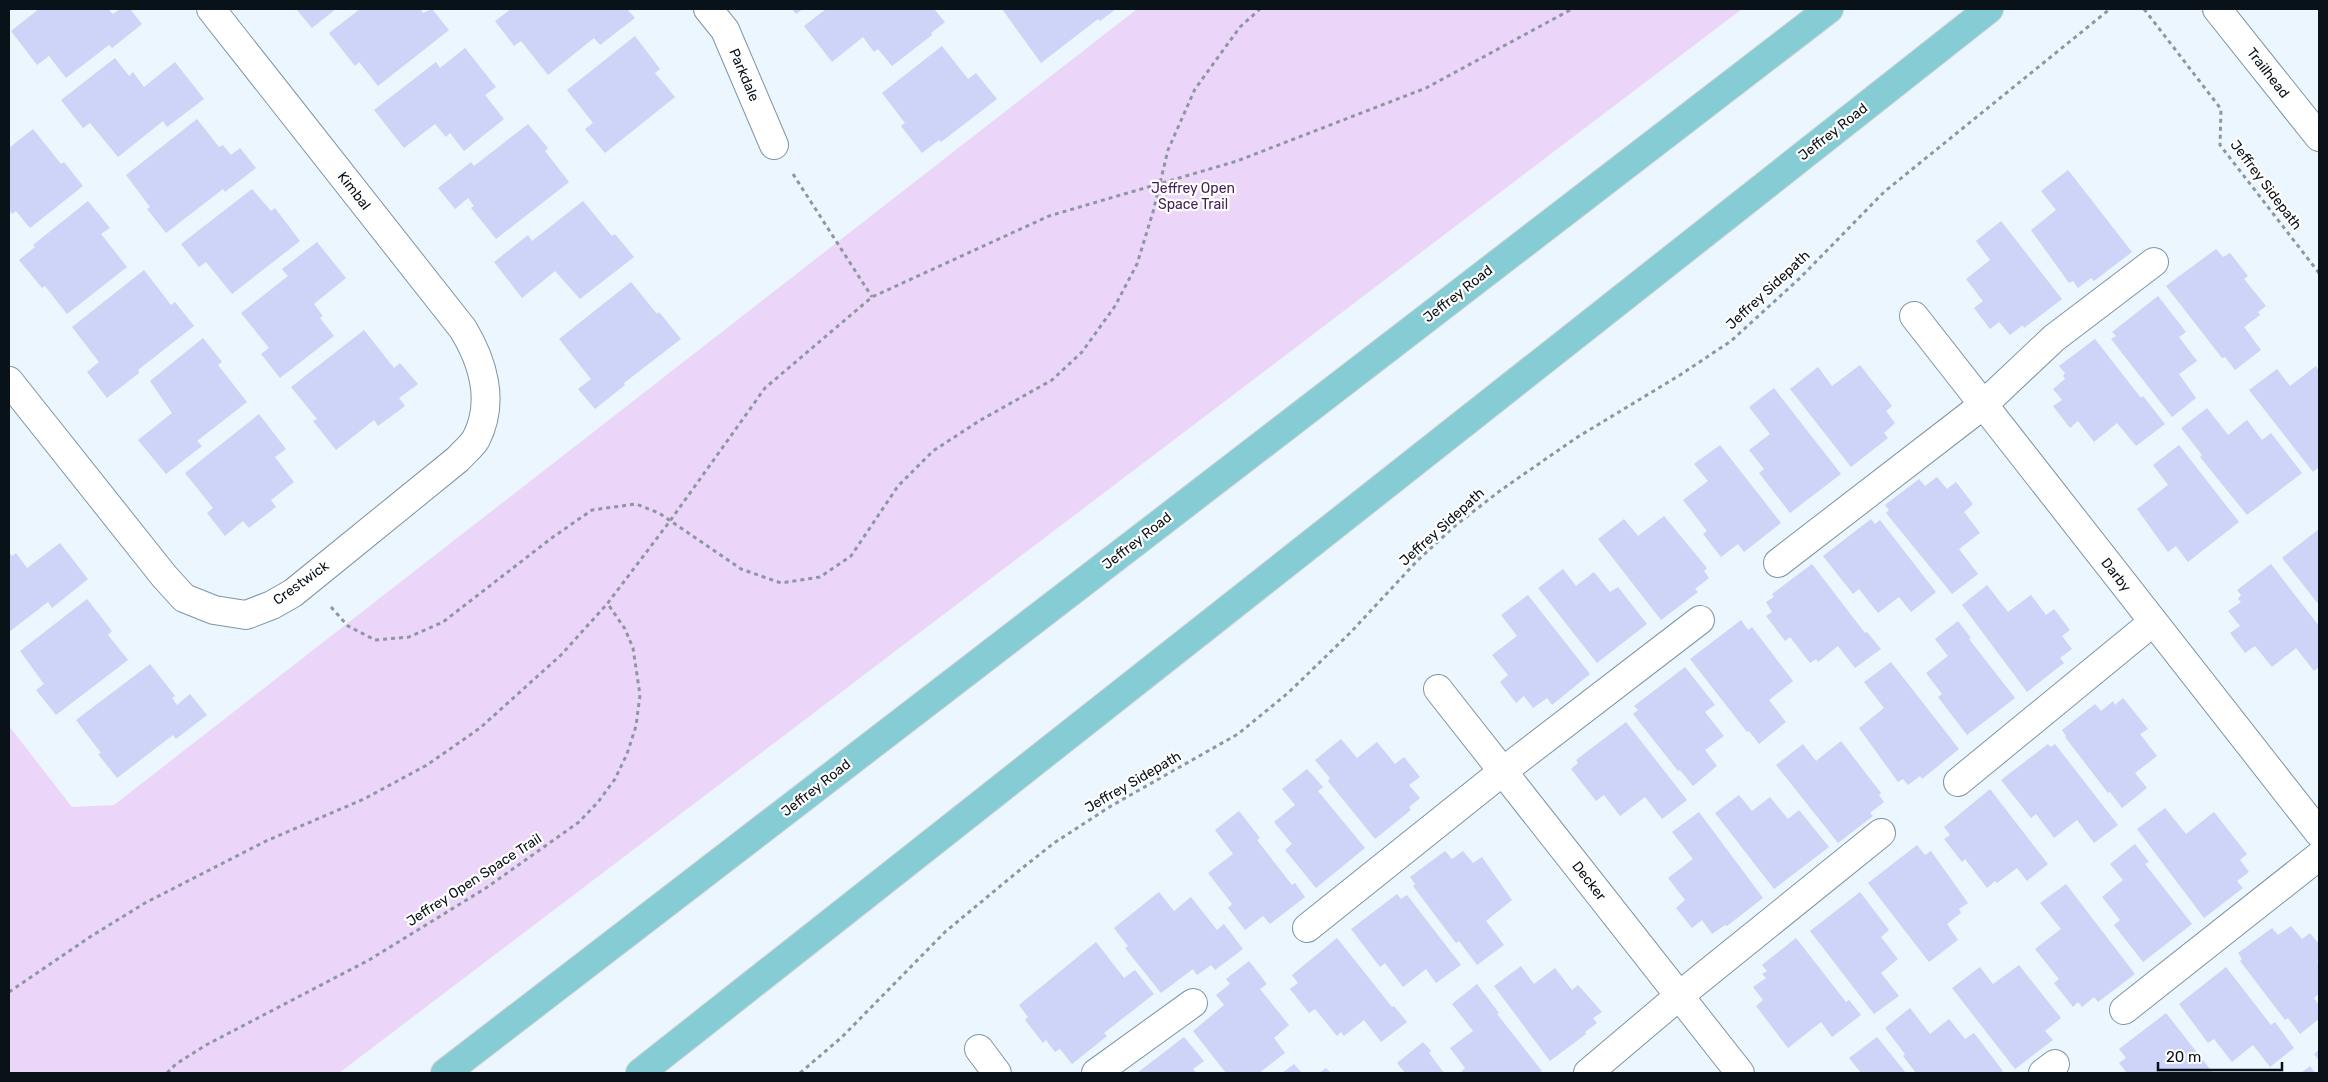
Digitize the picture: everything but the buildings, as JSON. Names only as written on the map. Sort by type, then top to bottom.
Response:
[{"type":"main road","name":"Jeffrey Road","points":[[445,1073],[1829,9]]},
{"type":"main road","name":"Jeffrey Road","points":[[640,1073],[1989,9]]},
{"type":"street","name":"Kimbal","points":[[211,9],[462,329],[475,348],[485,381]]},
{"type":"street","name":"Parkdale","points":[[708,9],[725,30],[774,145]]},
{"type":"street","name":"Trailhead","points":[[2217,9],[2319,137]]},
{"type":"street","points":[[1778,563],[1983,405],[2054,338],[2154,262]]},
{"type":"street","name":"Darby","points":[[1914,316],[2319,834]]},
{"type":"street","name":"Crestwick","points":[[9,381],[164,576],[184,598],[214,610],[246,615],[272,605],[307,581],[458,459],[475,440],[485,412],[485,381]]},
{"type":"street","points":[[1307,928],[1502,772],[1700,620]]},
{"type":"street","points":[[1958,782],[2153,622]]},
{"type":"street","name":"Decker","points":[[1438,689],[1740,1073]]},
{"type":"street","points":[[1588,1073],[1679,996],[1881,833]]},
{"type":"street","points":[[2124,1010],[2319,856]]},
{"type":"street","points":[[1096,1073],[1193,1003]]},
{"type":"street","points":[[979,1049],[997,1073]]},
{"type":"path","points":[[307,581],[348,626],[368,637],[375,640],[409,637],[444,622],[553,537],[592,510],[636,504],[659,513],[741,568],[781,583],[820,577],[851,556],[898,486],[932,451],[979,420],[1052,380],[1082,352],[1115,306],[1137,264],[1168,150],[1195,89],[1240,27],[1260,9]]},
{"type":"path","points":[[9,992],[92,935],[184,882],[266,841],[364,799],[427,765],[480,728],[530,686],[561,656],[607,604],[670,521],[765,388],[872,297],[1049,216],[1236,162],[1426,88],[1572,9]]},
{"type":"path","name":"Jeffrey Sidepath","points":[[800,1073],[842,1037],[945,932],[1054,843],[1111,806],[1238,734],[1288,693],[1350,633],[1418,560],[1456,525],[1501,490],[1576,438],[1680,375],[1731,341],[1800,278],[1884,192],[2110,9]]},
{"type":"path","name":"Jeffrey Sidepath","points":[[2144,9],[2221,109],[2220,145],[2319,273]]},
{"type":"path","points":[[774,145],[872,297]]},
{"type":"path","name":"Jeffrey Open Space Trail","points":[[168,1073],[176,1064],[206,1045],[369,960],[486,888],[579,822],[598,802],[615,780],[628,754],[636,726],[640,695],[633,648],[625,629],[607,604]]},
{"type":"green space","name":"Jeffrey Open Space Trail","points":[[1137,9],[1742,9],[339,1073],[9,1073],[9,726],[72,807],[114,805]]}]
